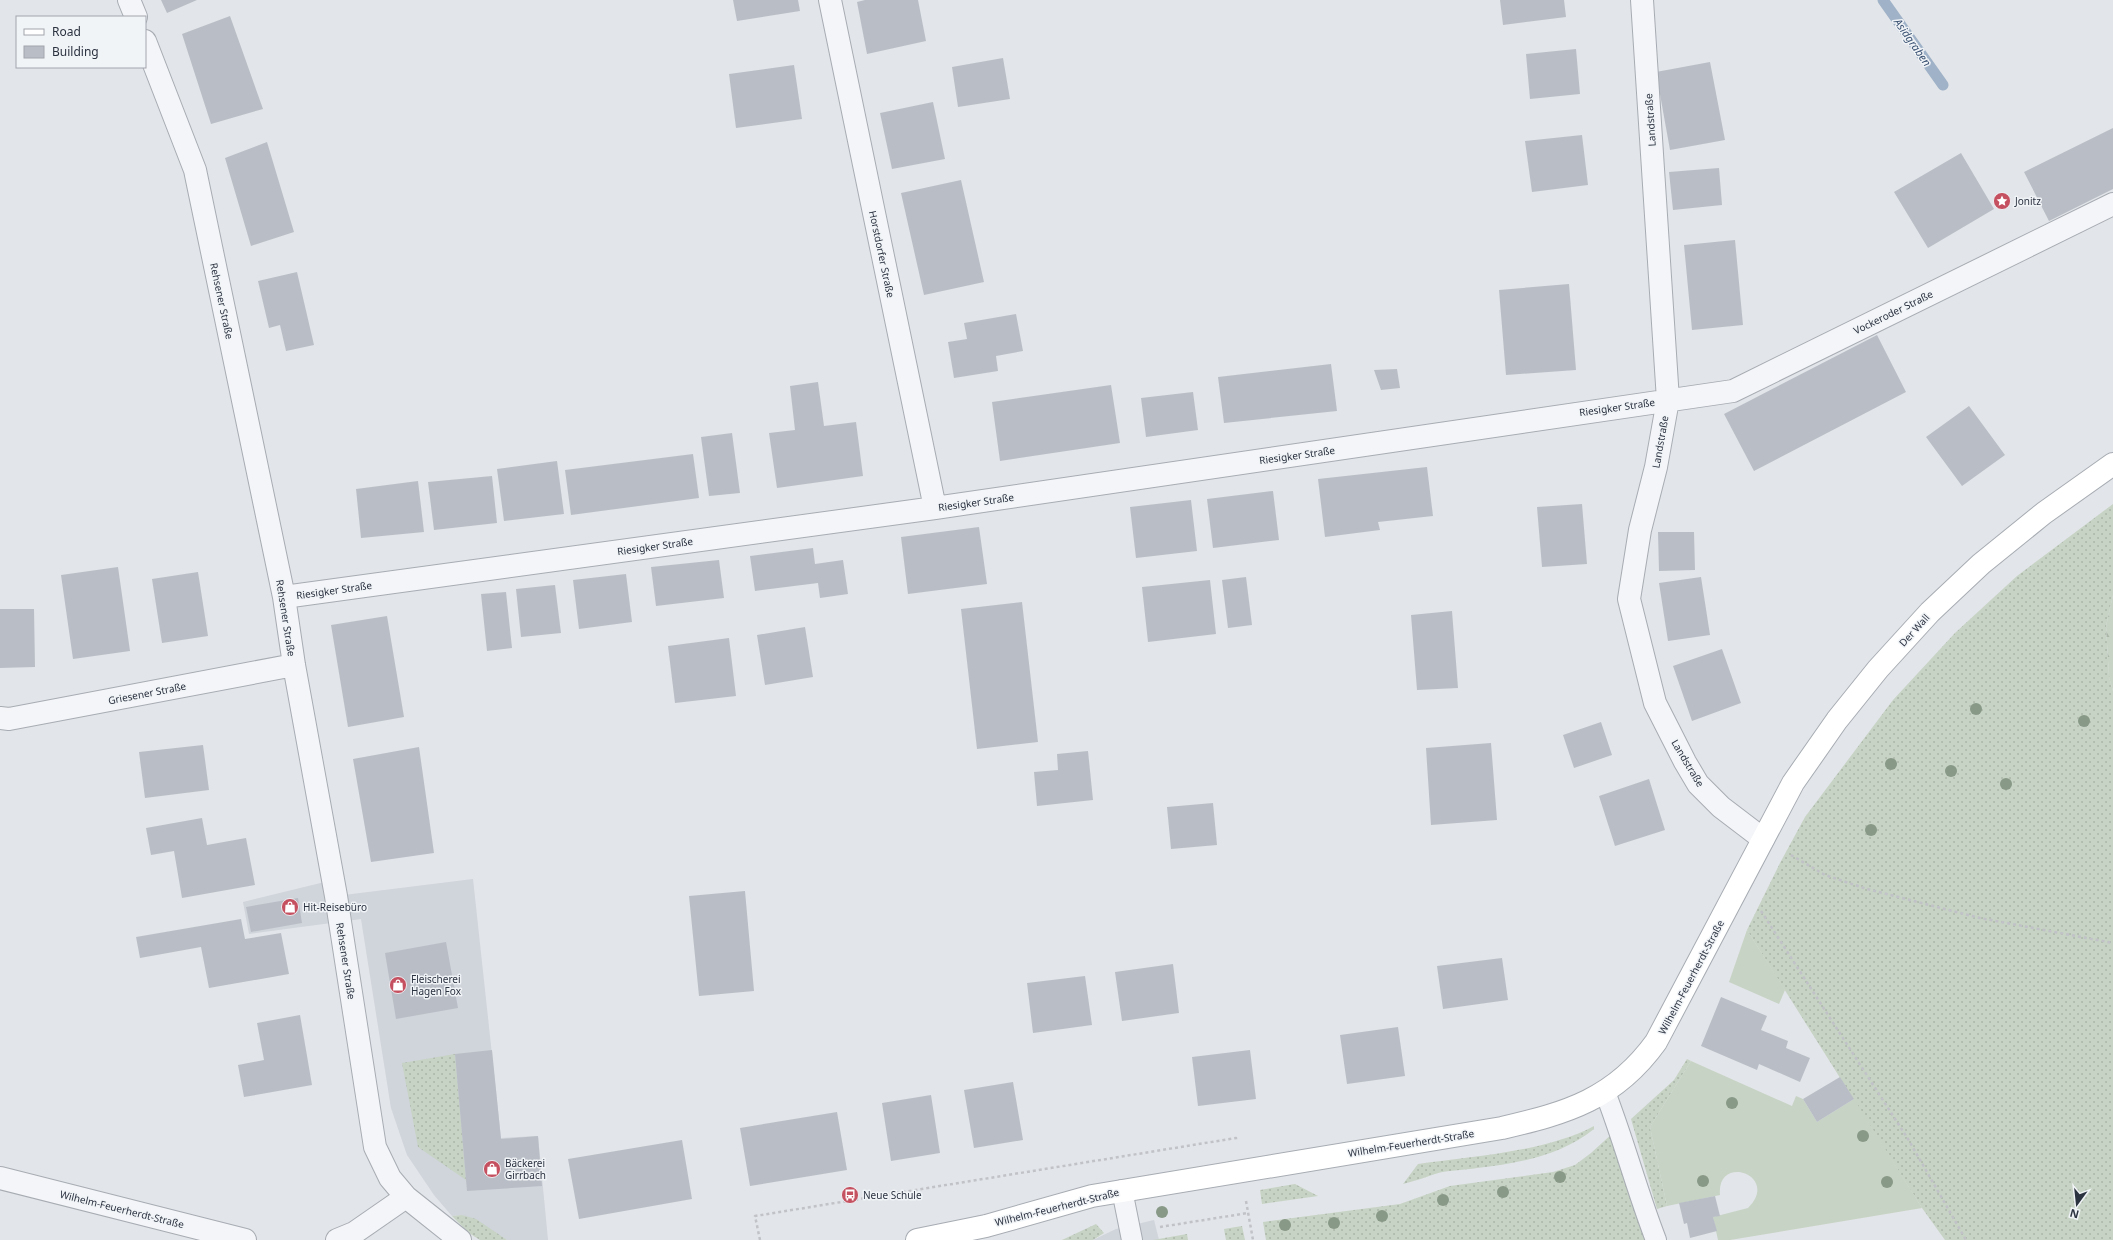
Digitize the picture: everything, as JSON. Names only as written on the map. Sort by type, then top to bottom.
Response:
[{"type":"main road","name":"Der Wall","points":[[1762,839],[1793,783],[1837,720],[1878,669],[1930,612],[1982,564],[2044,514],[2113,464]]},
{"type":"main road","name":"Wilhelm-Feuerherdt-Straße","points":[[917,1240],[986,1226],[1058,1205],[1122,1190],[1191,1180],[1502,1128],[1539,1119],[1573,1108],[1605,1092],[1625,1078],[1642,1062],[1656,1042],[1762,839]]},
{"type":"street","points":[[129,0],[136,16]]},
{"type":"street","name":"Horstdorfer Straße","points":[[830,0],[935,508]]},
{"type":"street","name":"Landstraße","points":[[1642,0],[1668,400],[1656,467],[1640,530],[1629,599],[1655,703],[1685,762],[1698,784],[1721,807],[1762,839]]},
{"type":"street","name":"Rehsener Straße","points":[[146,44],[195,170],[284,597],[294,665],[336,896],[375,1147],[390,1178],[406,1197]]},
{"type":"street","name":"Vockeroder Straße","points":[[1668,400],[1733,391],[2113,204]]},
{"type":"street","name":"Riesigker Straße","points":[[284,597],[935,508],[1668,400]]},
{"type":"street","name":"Griesener Straße","points":[[0,718],[9,719],[294,665]]},
{"type":"street","name":"Wilhelm-Feuerherdt-Straße","points":[[0,1178],[245,1240]]},
{"type":"street","points":[[337,1240],[354,1233],[406,1197],[460,1240]]},
{"type":"lane","points":[[1605,1092],[1616,1120],[1643,1209],[1656,1240]]},
{"type":"lane","points":[[1122,1190],[1131,1236]]},
{"type":"path","points":[[1762,839],[1825,875],[1868,889],[1988,919],[2113,942]]},
{"type":"path","points":[[1760,909],[1908,1139],[1966,1240]]},
{"type":"path","points":[[760,1240],[755,1216],[1236,1138]]},
{"type":"path","points":[[1131,1236],[1248,1213],[1253,1240]]},
{"type":"shaded area","points":[[473,879],[501,1138],[538,1136],[548,1240],[507,1240],[462,1215],[452,1216],[434,1195],[407,1155],[391,1108],[361,919],[249,934],[243,902],[333,880],[336,896]]},
{"type":"shaded area","points":[[1154,1220],[1159,1240],[1093,1240],[1116,1229]]},
{"type":"green space","points":[[2113,504],[2113,595],[2106,626],[2109,677],[2113,691],[2113,1240],[1945,1240],[1922,1208],[1747,930],[1780,863],[1805,817],[1893,700],[1955,633],[2017,576]]},
{"type":"green space","points":[[2113,595],[2113,691],[2109,677],[2106,626]]},
{"type":"green space","points":[[1747,930],[1785,990],[1779,1004],[1729,982]]},
{"type":"green space","points":[[455,1054],[466,1180],[418,1147],[402,1063]]},
{"type":"green space","points":[[1687,1059],[1691,1061],[1650,1127],[1667,1206],[1657,1209],[1631,1119],[1674,1080]]},
{"type":"green space","points":[[1691,1061],[1792,1106],[1796,1096],[1803,1099],[1817,1122],[1854,1099],[1922,1208],[1730,1240],[1718,1240],[1713,1217],[1748,1208],[1756,1196],[1757,1186],[1753,1178],[1745,1173],[1736,1172],[1727,1175],[1721,1182],[1720,1195],[1667,1206],[1650,1127]]},
{"type":"green space","points":[[1594,1126],[1594,1129],[1567,1146],[1538,1157],[1508,1164],[1438,1173],[1403,1184],[1418,1164],[1508,1152],[1554,1142],[1575,1135]]},
{"type":"green space","points":[[1613,1133],[1649,1240],[1266,1240],[1263,1222],[1400,1204],[1450,1186],[1553,1172],[1575,1165]]},
{"type":"green space","points":[[1295,1184],[1318,1196],[1262,1204],[1260,1190]]},
{"type":"green space","points":[[462,1215],[476,1219],[507,1240],[480,1240],[469,1233],[452,1216]]},
{"type":"green space","points":[[1096,1224],[1104,1233],[1093,1240],[1062,1240]]},
{"type":"green space","points":[[1242,1226],[1245,1240],[1226,1240],[1224,1229]]},
{"type":"green space","points":[[1187,1234],[1188,1240],[1153,1240]]},
{"type":"building","points":[[161,0],[197,0],[167,13]]},
{"type":"building","points":[[733,0],[798,0],[800,11],[737,21]]},
{"type":"building","points":[[865,0],[918,0],[926,41],[867,54],[857,2]]},
{"type":"building","points":[[1500,0],[1564,0],[1566,17],[1503,25]]},
{"type":"building","points":[[230,16],[263,109],[211,124],[182,34]]},
{"type":"building","points":[[1576,49],[1580,94],[1530,99],[1526,54]]},
{"type":"building","points":[[1003,58],[1010,99],[958,107],[952,67]]},
{"type":"building","points":[[1710,62],[1725,140],[1670,150],[1656,72]]},
{"type":"building","points":[[794,65],[802,119],[736,128],[729,74]]},
{"type":"building","points":[[933,102],[945,159],[892,169],[880,113]]},
{"type":"building","points":[[2113,128],[2113,189],[2049,221],[2024,172]]},
{"type":"building","points":[[1582,135],[1588,185],[1532,192],[1525,141]]},
{"type":"building","points":[[267,142],[294,232],[251,246],[225,158]]},
{"type":"building","points":[[1961,153],[1994,209],[1928,248],[1894,192]]},
{"type":"building","points":[[1719,168],[1722,205],[1673,210],[1669,172]]},
{"type":"building","points":[[961,180],[984,282],[924,295],[901,193]]},
{"type":"building","points":[[1735,240],[1743,325],[1692,330],[1684,245]]},
{"type":"building","points":[[297,272],[314,345],[286,351],[280,325],[269,328],[258,281]]},
{"type":"building","points":[[1569,284],[1576,370],[1506,375],[1499,290]]},
{"type":"building","points":[[1016,314],[1023,351],[996,356],[998,371],[954,378],[948,342],[967,339],[964,323]]},
{"type":"building","points":[[1877,335],[1906,392],[1754,471],[1724,414]]},
{"type":"building","points":[[1331,364],[1337,411],[1224,423],[1218,377]]},
{"type":"building","points":[[1397,369],[1400,388],[1381,390],[1374,370]]},
{"type":"building","points":[[818,382],[824,426],[856,422],[863,476],[777,488],[769,433],[795,430],[790,386]]},
{"type":"building","points":[[1111,385],[1120,443],[1000,461],[992,402]]},
{"type":"building","points":[[1193,392],[1198,430],[1146,437],[1141,398]]},
{"type":"building","points":[[1969,406],[2005,455],[1962,486],[1926,437]]},
{"type":"building","points":[[732,433],[740,493],[709,496],[701,437]]},
{"type":"building","points":[[693,454],[699,498],[571,515],[565,470]]},
{"type":"building","points":[[557,461],[564,514],[504,521],[497,469]]},
{"type":"building","points":[[1427,467],[1433,516],[1378,522],[1380,530],[1325,537],[1318,479]]},
{"type":"building","points":[[492,476],[497,523],[434,530],[428,482]]},
{"type":"building","points":[[418,481],[424,532],[361,538],[356,489]]},
{"type":"building","points":[[1273,491],[1279,540],[1213,548],[1207,499]]},
{"type":"building","points":[[1191,500],[1197,551],[1136,558],[1130,507]]},
{"type":"building","points":[[1582,504],[1587,564],[1542,567],[1537,507]]},
{"type":"building","points":[[979,527],[987,584],[908,594],[901,537]]},
{"type":"building","points":[[1658,532],[1694,532],[1695,570],[1659,571]]},
{"type":"building","points":[[813,548],[815,564],[843,560],[848,594],[820,598],[818,583],[755,591],[750,556]]},
{"type":"building","points":[[719,560],[724,598],[656,606],[651,567]]},
{"type":"building","points":[[118,567],[130,651],[73,659],[61,575]]},
{"type":"building","points":[[198,572],[208,636],[162,643],[152,579]]},
{"type":"building","points":[[626,574],[632,622],[579,629],[573,580]]},
{"type":"building","points":[[1246,577],[1252,625],[1228,628],[1222,580]]},
{"type":"building","points":[[1701,577],[1710,635],[1668,641],[1659,583]]},
{"type":"building","points":[[1210,580],[1216,634],[1148,642],[1142,587]]},
{"type":"building","points":[[555,585],[561,633],[521,637],[516,589]]},
{"type":"building","points":[[506,592],[512,648],[487,651],[481,594]]},
{"type":"building","points":[[1022,602],[1038,742],[977,749],[961,609]]},
{"type":"building","points":[[0,609],[34,609],[35,667],[0,668]]},
{"type":"building","points":[[1452,611],[1458,688],[1417,690],[1411,615]]},
{"type":"building","points":[[387,616],[404,717],[348,727],[331,625]]},
{"type":"building","points":[[805,627],[813,677],[765,685],[757,635]]},
{"type":"building","points":[[729,638],[736,696],[675,703],[668,646]]},
{"type":"building","points":[[1722,649],[1741,703],[1692,721],[1673,666]]},
{"type":"building","points":[[1601,722],[1612,755],[1574,768],[1563,735]]},
{"type":"building","points":[[1491,743],[1497,820],[1431,825],[1426,748]]},
{"type":"building","points":[[203,745],[209,790],[145,798],[139,752]]},
{"type":"building","points":[[419,747],[434,853],[371,862],[353,759]]},
{"type":"building","points":[[1088,751],[1093,800],[1037,806],[1034,772],[1058,770],[1057,754]]},
{"type":"building","points":[[1649,779],[1665,830],[1615,846],[1599,796]]},
{"type":"building","points":[[1213,803],[1217,845],[1171,849],[1167,807]]},
{"type":"building","points":[[202,818],[207,845],[246,838],[255,885],[182,898],[174,851],[151,855],[146,828]]},
{"type":"building","points":[[745,891],[754,991],[699,996],[689,896]]},
{"type":"building","points":[[298,898],[302,923],[251,932],[246,907]]},
{"type":"building","points":[[241,919],[245,939],[281,933],[289,974],[209,988],[201,947],[140,958],[136,937]]},
{"type":"building","points":[[446,942],[458,1008],[396,1019],[385,953]]},
{"type":"building","points":[[1502,958],[1508,1000],[1443,1009],[1437,966]]},
{"type":"building","points":[[1173,964],[1179,1013],[1122,1021],[1115,972]]},
{"type":"building","points":[[1085,976],[1092,1025],[1033,1033],[1027,983]]},
{"type":"building","points":[[1721,997],[1767,1016],[1761,1030],[1788,1041],[1786,1048],[1810,1058],[1800,1082],[1759,1064],[1757,1070],[1701,1046]]},
{"type":"building","points":[[300,1015],[312,1085],[244,1097],[238,1065],[264,1060],[257,1023]]},
{"type":"building","points":[[1398,1027],[1405,1076],[1347,1084],[1340,1035]]},
{"type":"building","points":[[492,1050],[501,1139],[538,1136],[542,1186],[467,1191],[455,1054]]},
{"type":"building","points":[[1250,1050],[1256,1099],[1198,1106],[1192,1057]]},
{"type":"building","points":[[1840,1077],[1854,1099],[1817,1122],[1803,1099]]},
{"type":"building","points":[[1013,1082],[1023,1140],[974,1148],[964,1090]]},
{"type":"building","points":[[931,1095],[940,1153],[891,1161],[882,1103]]},
{"type":"building","points":[[837,1112],[847,1170],[750,1186],[740,1128]]},
{"type":"building","points":[[682,1140],[692,1199],[579,1219],[568,1159]]},
{"type":"building","points":[[1715,1196],[1720,1216],[1713,1217],[1717,1231],[1690,1238],[1687,1223],[1684,1224],[1679,1203]]},
{"type":"waterway","name":"Asidgraben","points":[[1883,0],[1943,85]]},
{"type":"place","name":"Jonitz","points":[[2002,201]]},
{"type":"place","name":"Hit-Reisebüro","points":[[290,907]]},
{"type":"place","name":"Fleischerei Hagen Fox","points":[[398,985]]},
{"type":"place","name":"Bäckerei Girrbach","points":[[492,1169]]},
{"type":"place","name":"Neue Schule","points":[[850,1195]]}]
